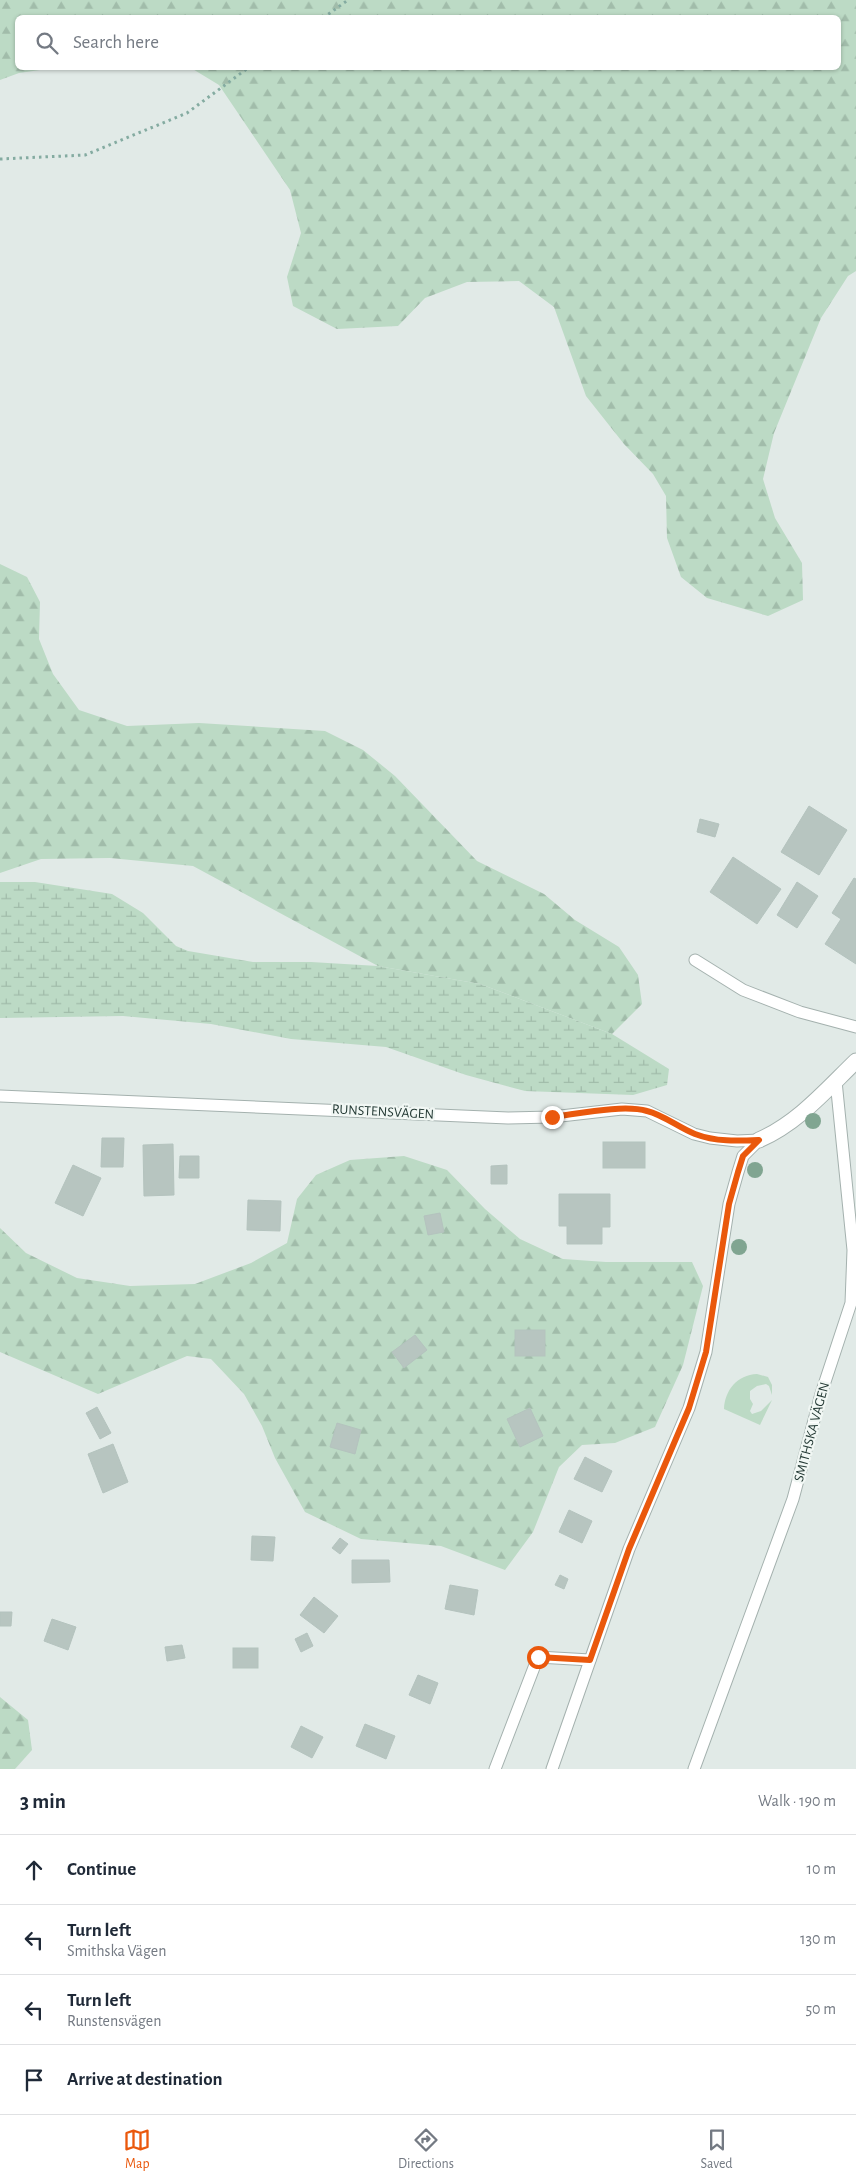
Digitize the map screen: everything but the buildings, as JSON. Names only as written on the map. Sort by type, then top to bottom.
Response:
[{"type":"street","points":[[759,1140],[777,1132],[798,1116],[856,1061]]},
{"type":"lane","points":[[695,960],[743,990],[800,1012],[856,1027]]},
{"type":"lane","name":"SMITHSKA VÄGEN","points":[[694,1769],[793,1499],[821,1394],[851,1303],[853,1250],[836,1081]]},
{"type":"lane","name":"RUNSTENSVÄGEN","points":[[0,1096],[508,1118],[552,1117],[622,1109],[647,1111],[694,1134],[718,1140],[759,1140]]},
{"type":"lane","points":[[552,1769],[629,1549],[689,1408],[706,1352],[729,1204],[743,1156],[759,1140]]},
{"type":"lane","points":[[495,1769],[538,1657],[590,1660]]},
{"type":"path","points":[[327,15],[348,0]]},
{"type":"path","points":[[0,159],[85,155],[187,113],[245,70]]},
{"type":"green space","points":[[0,0],[856,0],[856,271],[848,276],[821,318],[774,433],[763,479],[775,518],[802,563],[803,600],[768,616],[707,598],[681,577],[667,538],[666,496],[653,474],[624,444],[586,396],[554,307],[519,281],[467,282],[425,298],[398,326],[337,329],[293,306],[287,277],[301,233],[290,190],[219,85],[194,70],[841,70],[841,15],[15,15],[15,70],[40,70],[19,73],[0,80]]},
{"type":"green space","points":[[0,564],[27,577],[40,602],[39,639],[53,674],[79,710],[127,726],[199,723],[325,731],[363,750],[395,776],[477,861],[544,894],[575,920],[619,947],[638,975],[642,1004],[612,1034],[480,984],[378,966],[193,866],[110,858],[41,859],[0,873]]},
{"type":"green space","points":[[0,882],[35,882],[112,894],[143,913],[176,946],[188,951],[253,962],[311,962],[378,966],[480,984],[612,1034],[669,1069],[667,1085],[633,1095],[525,1091],[466,1075],[386,1047],[291,1039],[211,1024],[123,1016],[0,1018]]},
{"type":"green space","points":[[404,1156],[447,1170],[485,1209],[520,1239],[563,1259],[606,1262],[692,1262],[703,1286],[683,1365],[655,1427],[615,1443],[582,1445],[559,1467],[533,1532],[505,1570],[441,1546],[361,1539],[305,1512],[275,1458],[262,1426],[244,1394],[211,1359],[187,1356],[98,1394],[0,1352],[0,1228],[26,1253],[77,1278],[130,1286],[195,1284],[251,1263],[287,1243],[297,1199],[316,1175],[350,1160]]},
{"type":"green space","points":[[757,1374],[768,1377],[772,1385],[772,1395],[769,1386],[766,1384],[757,1386],[750,1391],[750,1399],[753,1404],[750,1411],[752,1414],[761,1411],[772,1400],[760,1425],[724,1409],[727,1396],[733,1385],[744,1377]]},
{"type":"green space","points":[[0,1697],[28,1720],[32,1750],[15,1769],[0,1769]]},
{"type":"route","points":[[538,1657],[590,1660],[629,1549],[689,1408],[706,1352],[729,1204],[743,1156],[759,1140],[737,1142],[718,1140],[694,1134],[647,1111],[622,1109],[552,1117]]}]
